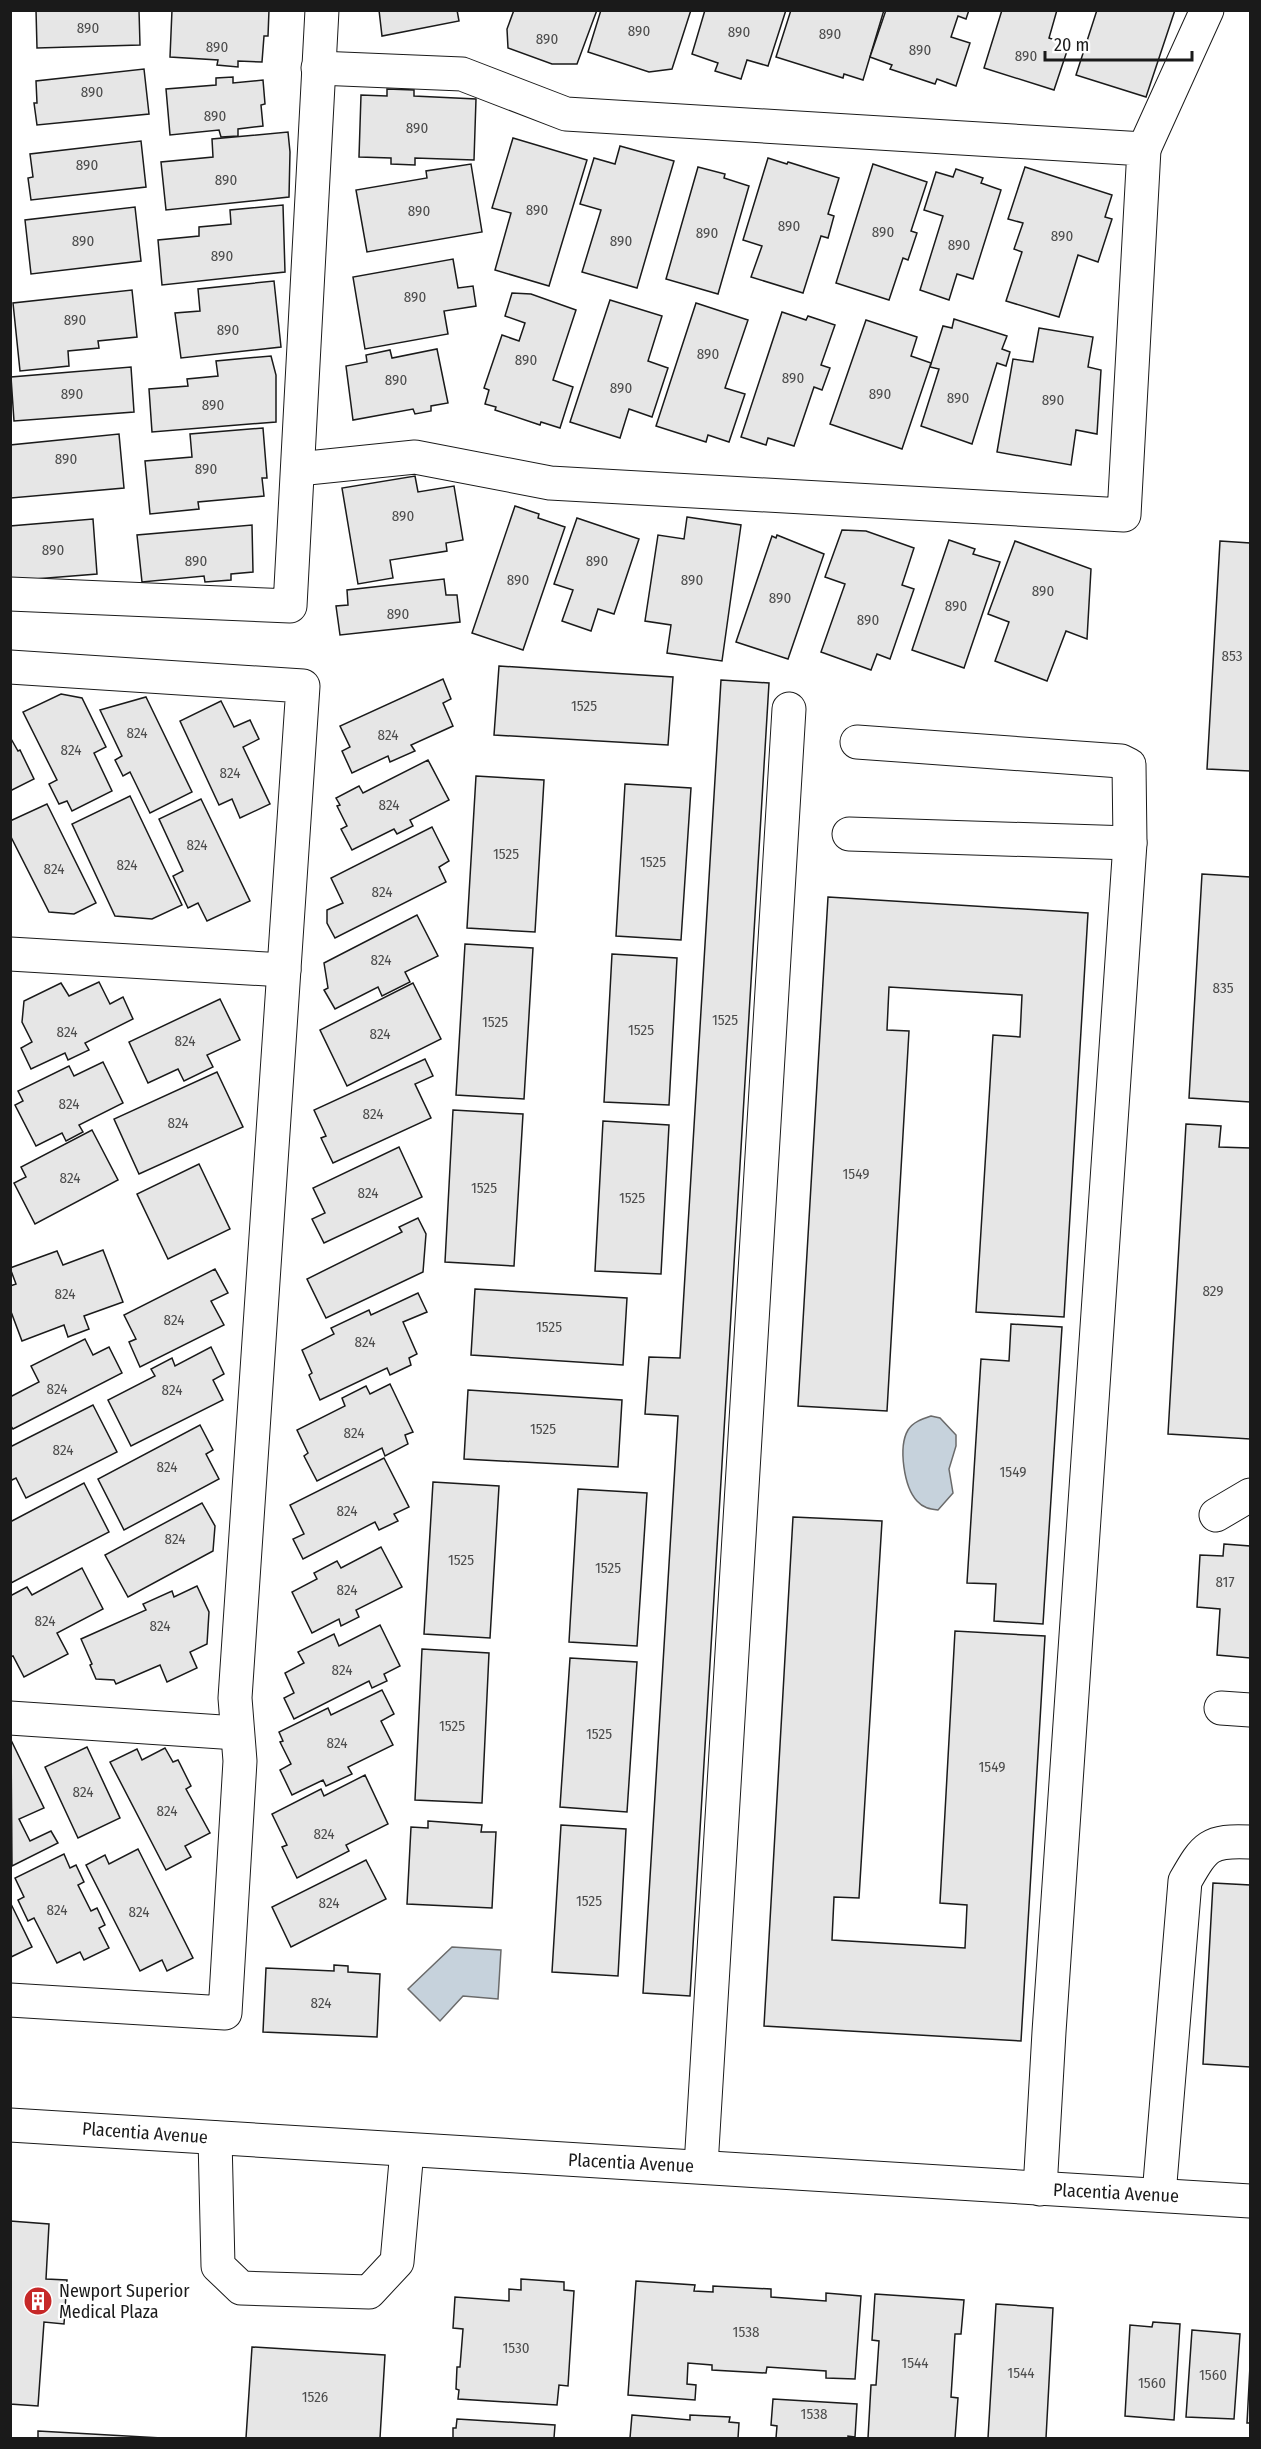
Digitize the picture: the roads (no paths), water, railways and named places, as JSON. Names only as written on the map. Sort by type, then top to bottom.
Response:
[{"type":"main road","points":[[10,594],[290,606],[322,10]]},
{"type":"main road","points":[[298,470],[415,457],[549,483],[1124,515],[1144,149],[1206,10]]},
{"type":"main road","points":[[318,68],[462,74],[566,114],[1144,149]]},
{"type":"main road","points":[[10,667],[303,686],[235,1698],[240,1761],[225,2013],[10,2000]]},
{"type":"main road","points":[[701,2166],[789,709]]},
{"type":"main road","points":[[857,742],[1121,761],[1129,765],[1130,843],[1040,2188]]},
{"type":"main road","points":[[849,834],[1130,843]]},
{"type":"main road","points":[[10,954],[284,970]]},
{"type":"main road","points":[[1216,1515],[1251,1495]]},
{"type":"main road","points":[[10,1718],[237,1732]]},
{"type":"main road","points":[[1159,2195],[1185,1881],[1201,1852],[1226,1841],[1251,1842]]},
{"type":"main road","name":"Placentia Avenue","points":[[10,2125],[1251,2201]]},
{"type":"main road","points":[[214,2138],[218,2266],[241,2288],[369,2292],[397,2262],[407,2150]]},
{"type":"place","name":"Newport Superior Medical Plaza","points":[[38,2301]]}]
